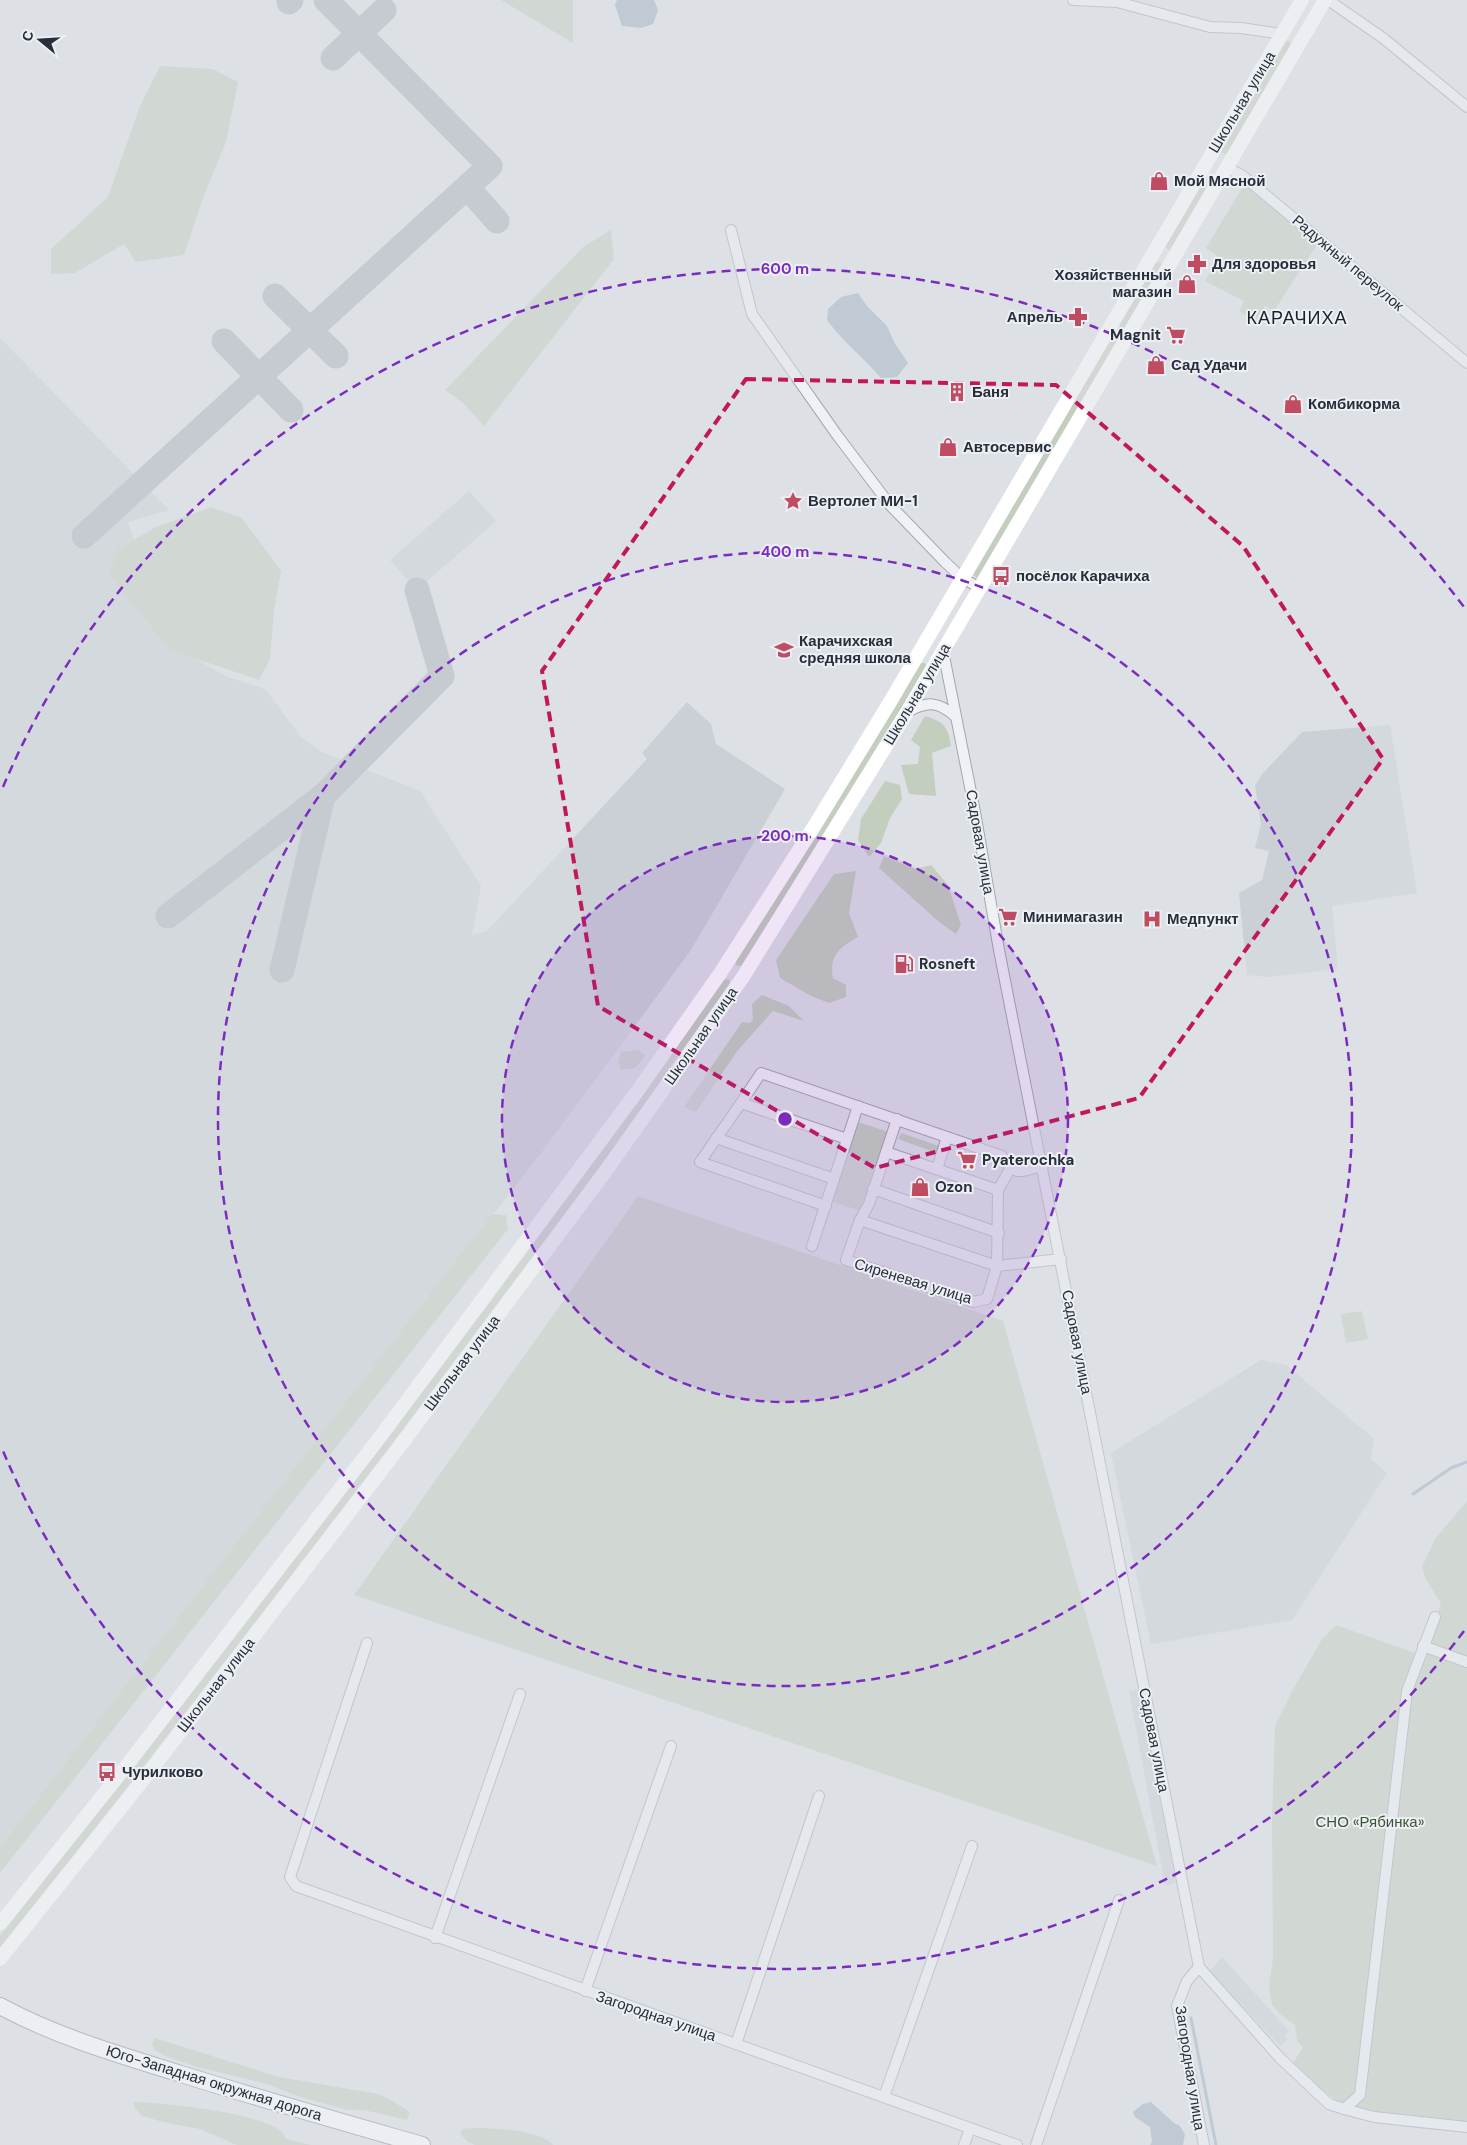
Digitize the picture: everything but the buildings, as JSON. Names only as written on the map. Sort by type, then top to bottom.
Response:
[{"type":"highway","name":"Юго-Западная окружная дорога","points":[[3,2012],[119,2065],[388,2145]]},
{"type":"highway","name":"Юго-Западная окружная дорога","points":[[3,2012],[152,2065],[422,2145]]},
{"type":"main road","name":"Школьная улица","points":[[0,1924],[127,1765],[380,1437],[636,1093],[726,965],[815,825],[926,640],[1302,0]]},
{"type":"main road","name":"Школьная улица","points":[[0,1959],[144,1778],[397,1450],[605,1172],[743,976],[907,712],[1226,167],[1327,0]]},
{"type":"main road","points":[[1282,34],[1299,44]]},
{"type":"main road","points":[[1210,157],[1226,167]]},
{"type":"main road","points":[[926,640],[943,651]]},
{"type":"main road","points":[[726,965],[743,976]]},
{"type":"street","points":[[1073,0],[1117,2],[1210,27],[1241,28],[1282,34]]},
{"type":"street","points":[[1327,0],[1383,38],[1467,107]]},
{"type":"street","name":"Радужный переулок","points":[[1226,167],[1243,176],[1467,363]]},
{"type":"street","points":[[731,230],[752,314],[837,435],[890,505],[962,578],[980,588]]},
{"type":"street","name":"Садовая улица","points":[[943,651],[1199,1967]]},
{"type":"street","points":[[907,712],[919,706],[932,703],[947,708],[956,717]]},
{"type":"street","points":[[826,1206],[700,1162],[760,1073],[1002,1156],[1010,1169],[1016,1171],[1043,1166]]},
{"type":"street","points":[[741,1103],[848,1139]]},
{"type":"street","points":[[812,1246],[858,1106]]},
{"type":"street","name":"Сиреневая улица","points":[[897,1119],[869,1204],[860,1220],[846,1260],[973,1302],[987,1299],[997,1266],[998,1190]]},
{"type":"street","points":[[937,1169],[947,1137]]},
{"type":"street","points":[[716,1138],[834,1179]]},
{"type":"street","points":[[886,1152],[998,1190],[1010,1169]]},
{"type":"street","points":[[873,1189],[998,1233]]},
{"type":"street","points":[[860,1220],[997,1266],[1061,1258]]},
{"type":"street","points":[[1344,2109],[1360,2095],[1407,1692],[1423,1646],[1436,1617]]},
{"type":"street","name":"Загородная улица","points":[[368,1643],[290,1877],[296,1886],[435,1938],[1017,2145]]},
{"type":"street","points":[[1423,1646],[1467,1662]]},
{"type":"street","points":[[435,1938],[520,1694]]},
{"type":"street","points":[[585,1991],[671,1746]]},
{"type":"street","points":[[736,2044],[819,1796]]},
{"type":"street","points":[[884,2097],[972,1846]]},
{"type":"street","points":[[1036,2145],[1119,1900]]},
{"type":"street","points":[[1199,1967],[1280,2058],[1329,2104],[1374,2117],[1467,2127]]},
{"type":"street","name":"Загородная улица","points":[[1199,1967],[1187,1981],[1177,2006],[1204,2145]]},
{"type":"street","points":[[964,2145],[970,2129]]},
{"type":"highlighted area","points":[[746,379],[1056,385],[1243,546],[1383,759],[1139,1098],[875,1168],[598,1006],[542,671]]},
{"type":"shaded area","points":[[0,338],[169,510],[128,522],[137,551],[179,649],[225,676],[265,689],[301,737],[322,752],[420,791],[481,886],[472,935],[487,931],[647,759],[642,753],[687,702],[711,724],[716,744],[785,789],[691,950],[545,1148],[0,1847]]},
{"type":"shaded area","points":[[469,491],[496,521],[417,590],[390,560]]},
{"type":"shaded area","points":[[1390,725],[1417,893],[1332,906],[1338,969],[1267,977],[1247,975],[1239,893],[1262,880],[1269,851],[1255,848],[1261,824],[1255,785],[1263,773],[1302,732]]},
{"type":"shaded area","points":[[1261,1360],[1286,1365],[1374,1439],[1371,1459],[1387,1473],[1292,1620],[1151,1644],[1111,1453]]},
{"type":"shaded area","points":[[1139,1689],[1176,1883],[1165,1885],[1129,1691]]},
{"type":"shaded area","points":[[1222,1957],[1289,2031],[1285,2036],[1288,2039],[1280,2046],[1210,1971]]},
{"type":"green space","points":[[501,0],[573,0],[573,43]]},
{"type":"green space","points":[[1284,41],[1289,41],[1291,46],[1227,154],[1222,153],[1221,149]]},
{"type":"green space","points":[[160,66],[213,69],[238,82],[226,142],[203,198],[184,255],[136,262],[124,244],[75,273],[51,274],[51,249],[108,197],[140,106]]},
{"type":"green space","points":[[1205,182],[1207,186],[1170,250],[1164,247],[1201,183]]},
{"type":"green space","points":[[1245,183],[1318,243],[1274,311],[1265,306],[1256,321],[1239,311],[1244,301],[1205,281],[1218,256],[1206,248]]},
{"type":"green space","points":[[611,230],[614,259],[484,426],[463,403],[445,390],[583,247]]},
{"type":"green space","points":[[1156,261],[1162,264],[977,578],[973,575]]},
{"type":"green space","points":[[211,507],[242,518],[281,571],[274,611],[270,659],[259,680],[170,650],[109,575],[118,549],[156,527]]},
{"type":"green space","points":[[921,663],[925,663],[927,667],[741,966],[737,966],[735,961]]},
{"type":"green space","points":[[925,716],[937,720],[944,726],[951,746],[932,753],[936,796],[909,794],[901,765],[918,764],[920,747],[911,740]]},
{"type":"green space","points":[[885,781],[900,785],[902,799],[890,818],[881,843],[869,857],[858,840],[861,819]]},
{"type":"green space","points":[[884,856],[915,869],[931,865],[948,885],[961,925],[956,934],[938,921],[879,868]]},
{"type":"green space","points":[[856,871],[849,913],[858,937],[846,944],[837,953],[832,970],[833,978],[846,985],[846,997],[829,1003],[811,996],[780,978],[776,960],[834,874]]},
{"type":"green space","points":[[729,979],[730,984],[685,1049],[498,1303],[223,1664],[0,1948],[0,1936],[170,1721],[386,1439],[582,1178],[724,980]]},
{"type":"green space","points":[[762,995],[789,1006],[804,1021],[773,1011],[738,1050],[696,1112],[684,1107],[742,1022],[750,1023],[753,1019],[752,1004]]},
{"type":"green space","points":[[638,1050],[646,1055],[635,1068],[621,1070],[618,1062],[621,1052]]},
{"type":"green space","points":[[858,1122],[892,1133],[880,1154],[861,1211],[830,1201]]},
{"type":"green space","points":[[901,1133],[939,1146],[937,1153],[898,1139]]},
{"type":"green space","points":[[638,1196],[1003,1321],[1157,1866],[354,1595]]},
{"type":"green space","points":[[492,1214],[506,1215],[508,1229],[0,1873],[0,1847]]},
{"type":"green space","points":[[1362,1311],[1368,1339],[1346,1343],[1341,1314]]},
{"type":"green space","name":"СНО «Рябинка»","points":[[1467,1501],[1467,2132],[1424,2129],[1369,2119],[1345,2106],[1290,2067],[1303,2048],[1297,2041],[1295,2025],[1281,2015],[1272,2005],[1269,1984],[1273,1959],[1272,1820],[1275,1726],[1292,1691],[1322,1639],[1336,1625],[1423,1656],[1441,1603],[1426,1580],[1422,1567],[1435,1539]]},
{"type":"green space","points":[[155,2038],[279,2077],[378,2094],[410,2112],[407,2120],[364,2110],[348,2110],[300,2097],[267,2084],[197,2067],[165,2056],[155,2050],[152,2043]]},
{"type":"green space","points":[[133,2102],[167,2104],[231,2113],[250,2118],[280,2130],[286,2139],[311,2145],[237,2145],[200,2129],[142,2116],[135,2108]]},
{"type":"green space","points":[[463,2129],[504,2129],[528,2133],[547,2140],[553,2145],[475,2145],[468,2142],[460,2134]]},
{"type":"water","points":[[617,0],[654,0],[658,10],[653,24],[641,28],[622,26],[615,5]]},
{"type":"water","points":[[858,293],[866,305],[887,326],[894,342],[908,363],[897,377],[881,378],[827,320],[828,309],[841,297]]},
{"type":"water","points":[[1151,2102],[1175,2124],[1179,2125],[1185,2134],[1183,2145],[1150,2145],[1152,2142],[1150,2127],[1135,2117],[1133,2112],[1143,2104]]},
{"type":"waterway","points":[[1413,1494],[1451,1468],[1467,1462]]},
{"type":"waterway","points":[[1191,2018],[1216,2145]]},
{"type":"taxiway","points":[[84,536],[490,166],[326,0]]},
{"type":"taxiway","points":[[333,58],[384,10]]},
{"type":"taxiway","points":[[467,187],[497,221]]},
{"type":"taxiway","points":[[275,296],[336,356]]},
{"type":"taxiway","points":[[224,341],[291,410]]},
{"type":"taxiway","points":[[168,916],[323,796],[442,676],[417,590]]},
{"type":"taxiway","points":[[282,970],[323,796]]},
{"type":"place","name":"Мой Мясной","points":[[1159,181]]},
{"type":"place","name":"Для здоровья","points":[[1197,264]]},
{"type":"place","name":"Хозяйственный магазин","points":[[1187,284]]},
{"type":"place","name":"Апрель","points":[[1078,317]]},
{"type":"place","name":"Magnit","points":[[1176,335]]},
{"type":"place","name":"Сад Удачи","points":[[1156,365]]},
{"type":"place","name":"Баня","points":[[957,392]]},
{"type":"place","name":"Комбикорма","points":[[1293,404]]},
{"type":"place","name":"Автосервис","points":[[948,447]]},
{"type":"place","name":"Вертолет МИ-1","points":[[793,501]]},
{"type":"place","name":"посёлок Карачиха","points":[[1001,576]]},
{"type":"place","name":"Карачихская средняя школа","points":[[784,650]]},
{"type":"place","name":"Минимагазин","points":[[1008,917]]},
{"type":"place","name":"Медпункт","points":[[1152,919]]},
{"type":"place","name":"Rosneft","points":[[904,964]]},
{"type":"place","name":"Pyaterochka","points":[[967,1160]]},
{"type":"place","name":"Ozon","points":[[920,1187]]},
{"type":"place","name":"Чурилково","points":[[107,1772]]},
{"type":"district","name":"КАРАЧИХА","points":[[1297,318]]}]
